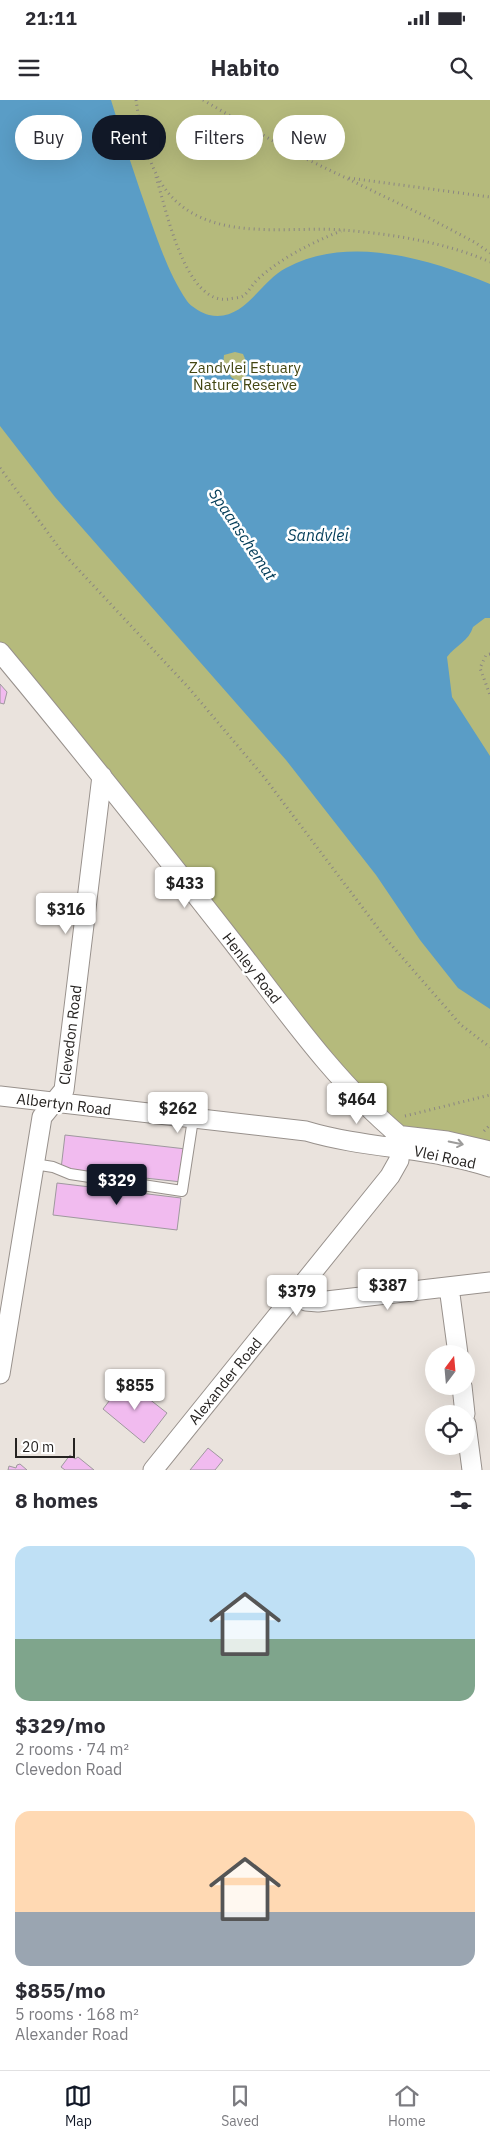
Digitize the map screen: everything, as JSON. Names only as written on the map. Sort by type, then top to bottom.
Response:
[{"type":"street","name":"Henley Road","points":[[0,652],[102,776],[318,1052],[400,1142]]},
{"type":"street","name":"Clevedon Road","points":[[0,1374],[42,1117],[64,1090],[102,776]]},
{"type":"street","name":"Albertyn Road","points":[[0,1096],[306,1131],[329,1128],[400,1142],[421,1138]]},
{"type":"street","name":"Vlei Road","points":[[421,1138],[447,1141],[490,1151]]},
{"type":"street","name":"Vlei Road","points":[[400,1142],[490,1167]]},
{"type":"street","name":"Alexander Road","points":[[153,1470],[390,1176],[399,1160],[400,1142]]},
{"type":"street","points":[[294,1294],[306,1301],[318,1302],[490,1282]]},
{"type":"street","points":[[449,1287],[457,1345]]},
{"type":"street","points":[[470,1455],[472,1470]]},
{"type":"lane","points":[[34,1164],[53,1167],[70,1174],[182,1191],[193,1119]]},
{"type":"path","points":[[136,100],[155,174],[180,252],[197,286],[209,297],[223,300],[243,296],[257,279],[283,260],[306,245],[342,230]]},
{"type":"path","points":[[203,100],[292,152],[429,218],[476,243],[490,253]]},
{"type":"path","points":[[155,174],[177,203],[203,219],[240,228],[342,230],[416,239],[490,262]]},
{"type":"path","points":[[346,178],[490,198]]},
{"type":"path","points":[[0,468],[63,553],[188,687],[264,777],[388,940],[461,1025],[490,1047]]},
{"type":"path","points":[[490,654],[486,655],[480,668],[490,695]]},
{"type":"path","points":[[383,1122],[490,1095]]},
{"type":"green space","name":"Zandvlei Estuary Nature Reserve","points":[[0,100],[490,100],[490,1151],[383,1122],[0,652]]},
{"type":"water","name":"Sandvlei","points":[[0,100],[111,100],[116,115],[92,115],[92,160],[130,160],[170,271],[189,303],[197,310],[206,314],[221,316],[232,313],[242,307],[286,268],[310,258],[336,253],[389,254],[415,259],[441,266],[490,284],[490,618],[485,618],[473,627],[469,636],[447,657],[452,697],[490,756],[490,1009],[458,988],[420,940],[376,875],[286,760],[55,497],[0,426]],"holes":[[[235,352],[243,354],[246,364],[244,380],[239,381],[232,378],[223,365],[224,355]]]},
{"type":"building","points":[[0,684],[7,692],[4,704],[0,703]]},
{"type":"building","points":[[65,1135],[186,1149],[182,1182],[61,1169]]},
{"type":"building","points":[[57,1183],[181,1198],[177,1230],[53,1215]]},
{"type":"building","points":[[125,1380],[167,1413],[144,1443],[103,1409]]},
{"type":"building","points":[[208,1448],[223,1460],[215,1470],[190,1470]]},
{"type":"building","points":[[70,1455],[75,1459],[78,1457],[94,1470],[65,1470],[61,1467]]},
{"type":"building","points":[[20,1464],[27,1470],[8,1470],[9,1466],[16,1468]]},
{"type":"water label","name":"Spaanschemat","points":[[243,534]]}]
